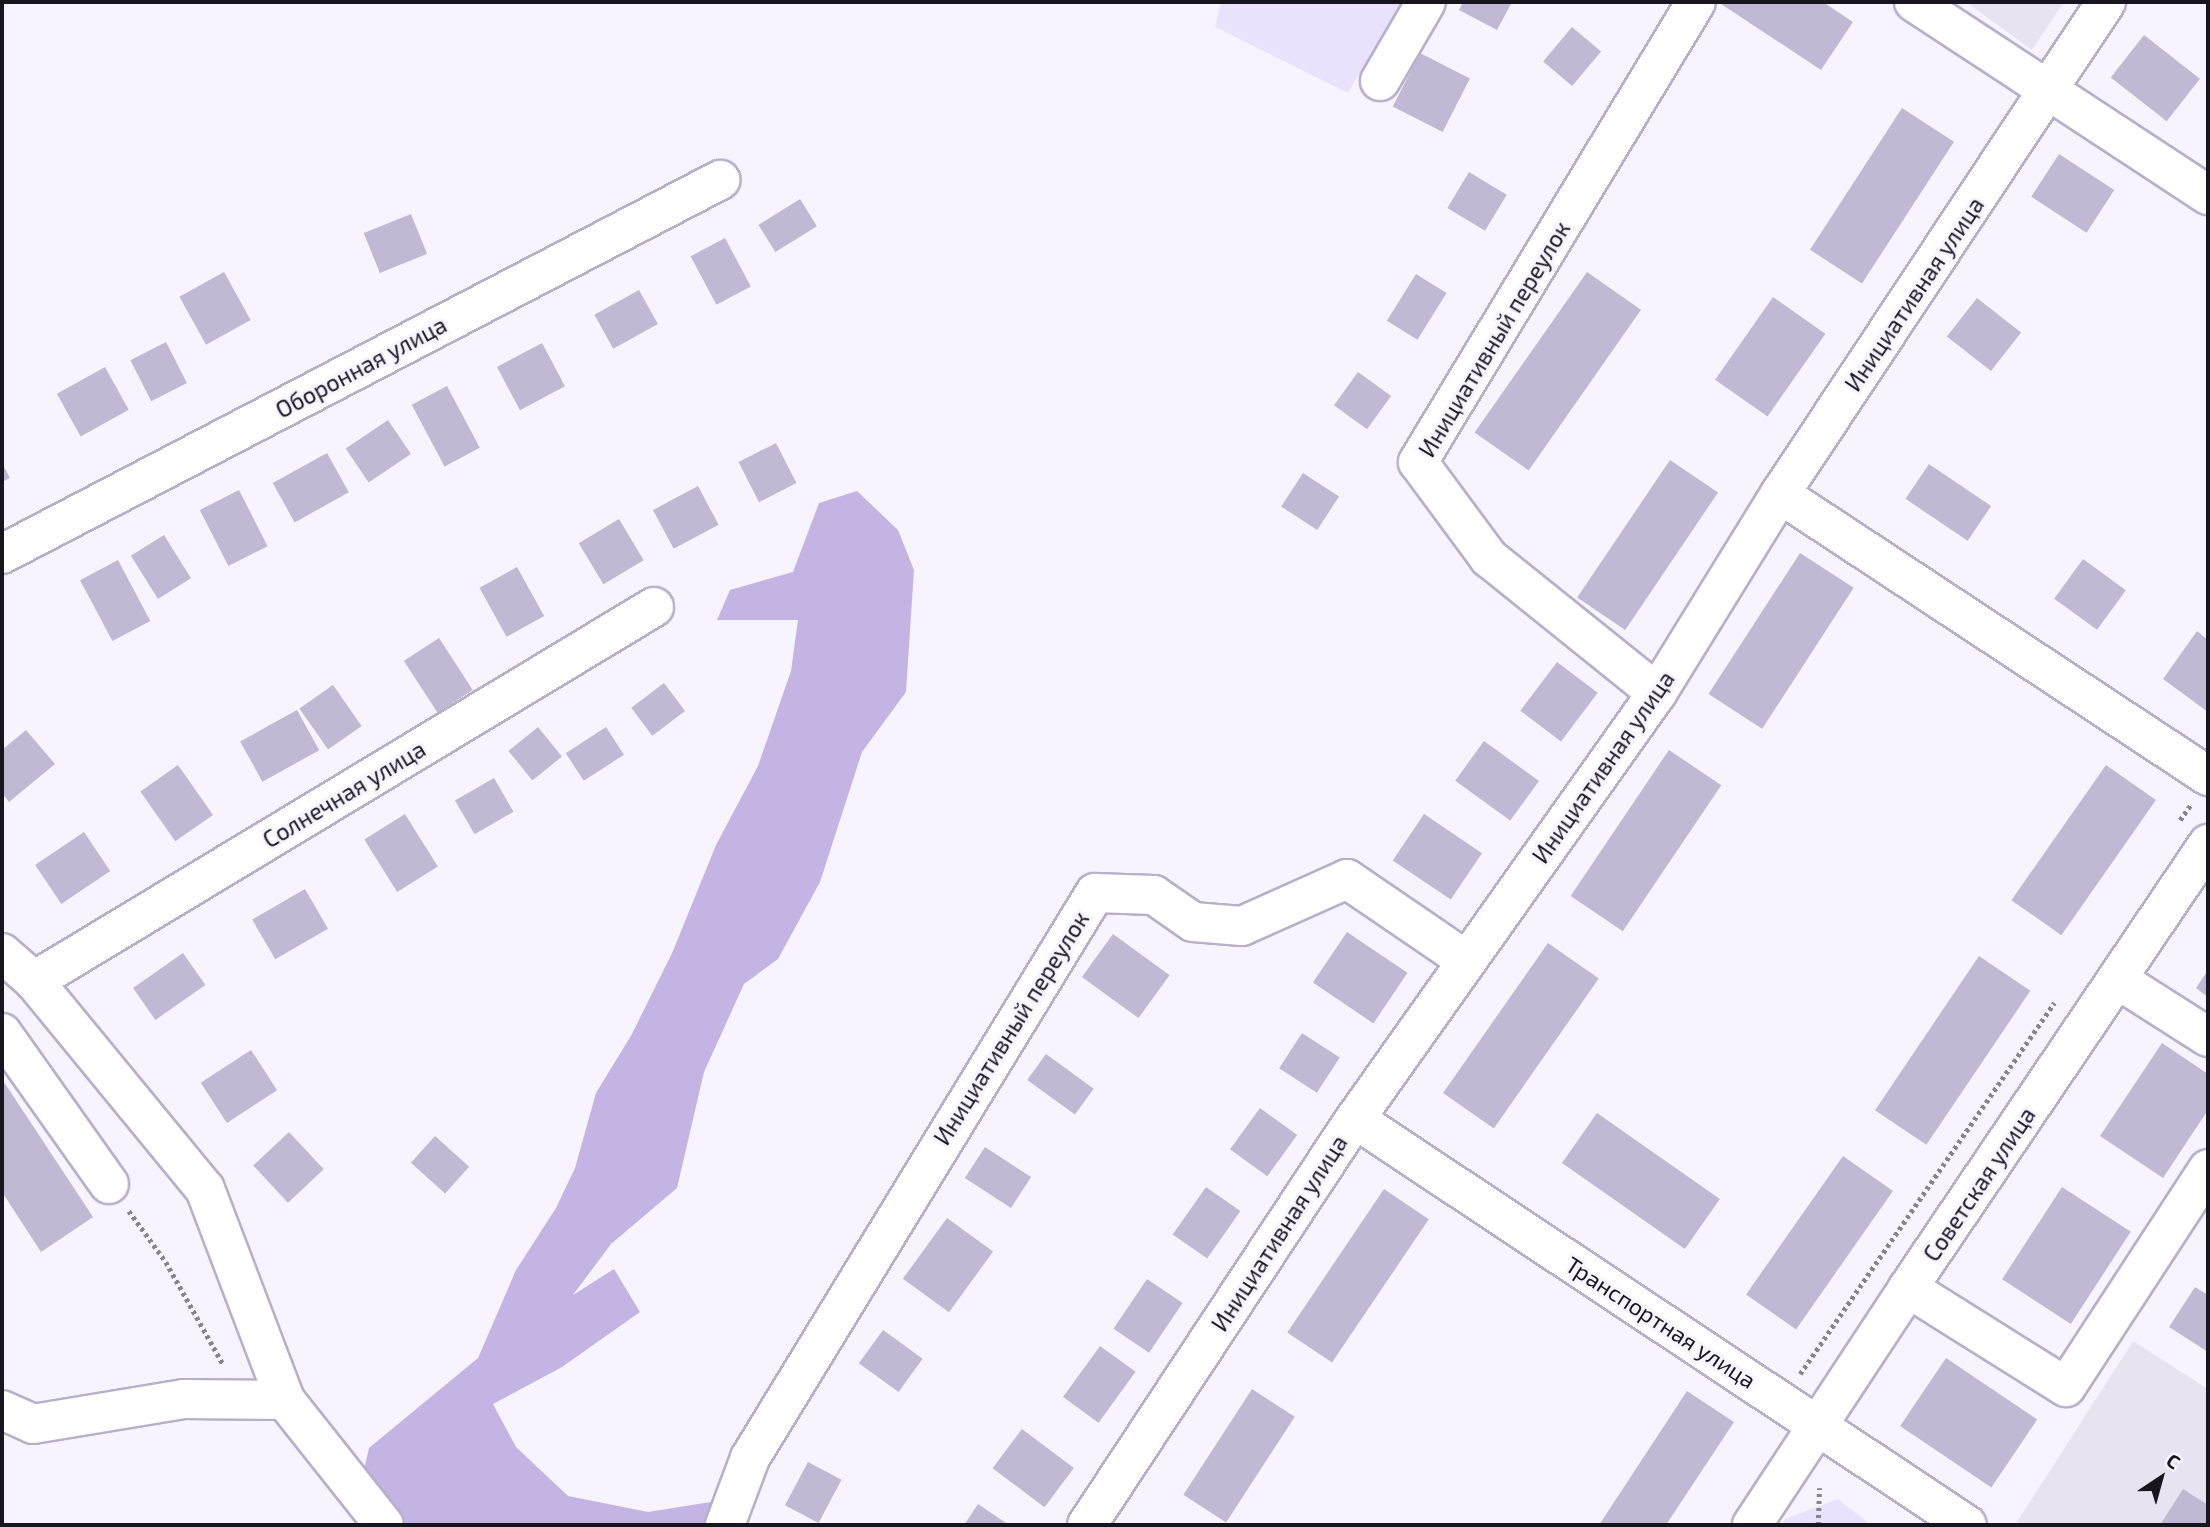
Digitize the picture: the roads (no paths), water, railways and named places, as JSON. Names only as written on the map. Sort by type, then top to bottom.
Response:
[{"type":"street","points":[[1380,81],[1426,2]]},
{"type":"street","name":"Инициативный переулок","points":[[1657,693],[1489,558],[1418,462],[1696,2]]},
{"type":"street","points":[[1914,2],[2208,195]]},
{"type":"street","name":"Инициативная улица","points":[[1087,1525],[1355,1119],[1657,693],[1780,494],[2106,2]]},
{"type":"street","name":"Оборонная улица","points":[[2,554],[720,180]]},
{"type":"street","points":[[1780,494],[2200,789]]},
{"type":"street","name":"Солнечная улица","points":[[34,981],[654,607]]},
{"type":"street","name":"Советская улица","points":[[1752,1525],[1820,1426],[1908,1288],[2208,844]]},
{"type":"street","name":"Инициативный переулок","points":[[725,1525],[750,1458],[1095,893],[1154,895],[1193,922],[1242,926],[1347,879],[1467,961]]},
{"type":"street","points":[[2,953],[34,981],[205,1189],[285,1400],[384,1525]]},
{"type":"street","points":[[2118,979],[2208,1037]]},
{"type":"street","points":[[2,1033],[109,1184]]},
{"type":"street","name":"Транспортная улица","points":[[1355,1119],[1967,1525]]},
{"type":"street","points":[[1908,1288],[2066,1387],[2208,1168]]},
{"type":"street","points":[[2,1445],[18,1417],[184,1399],[285,1400]]}]
